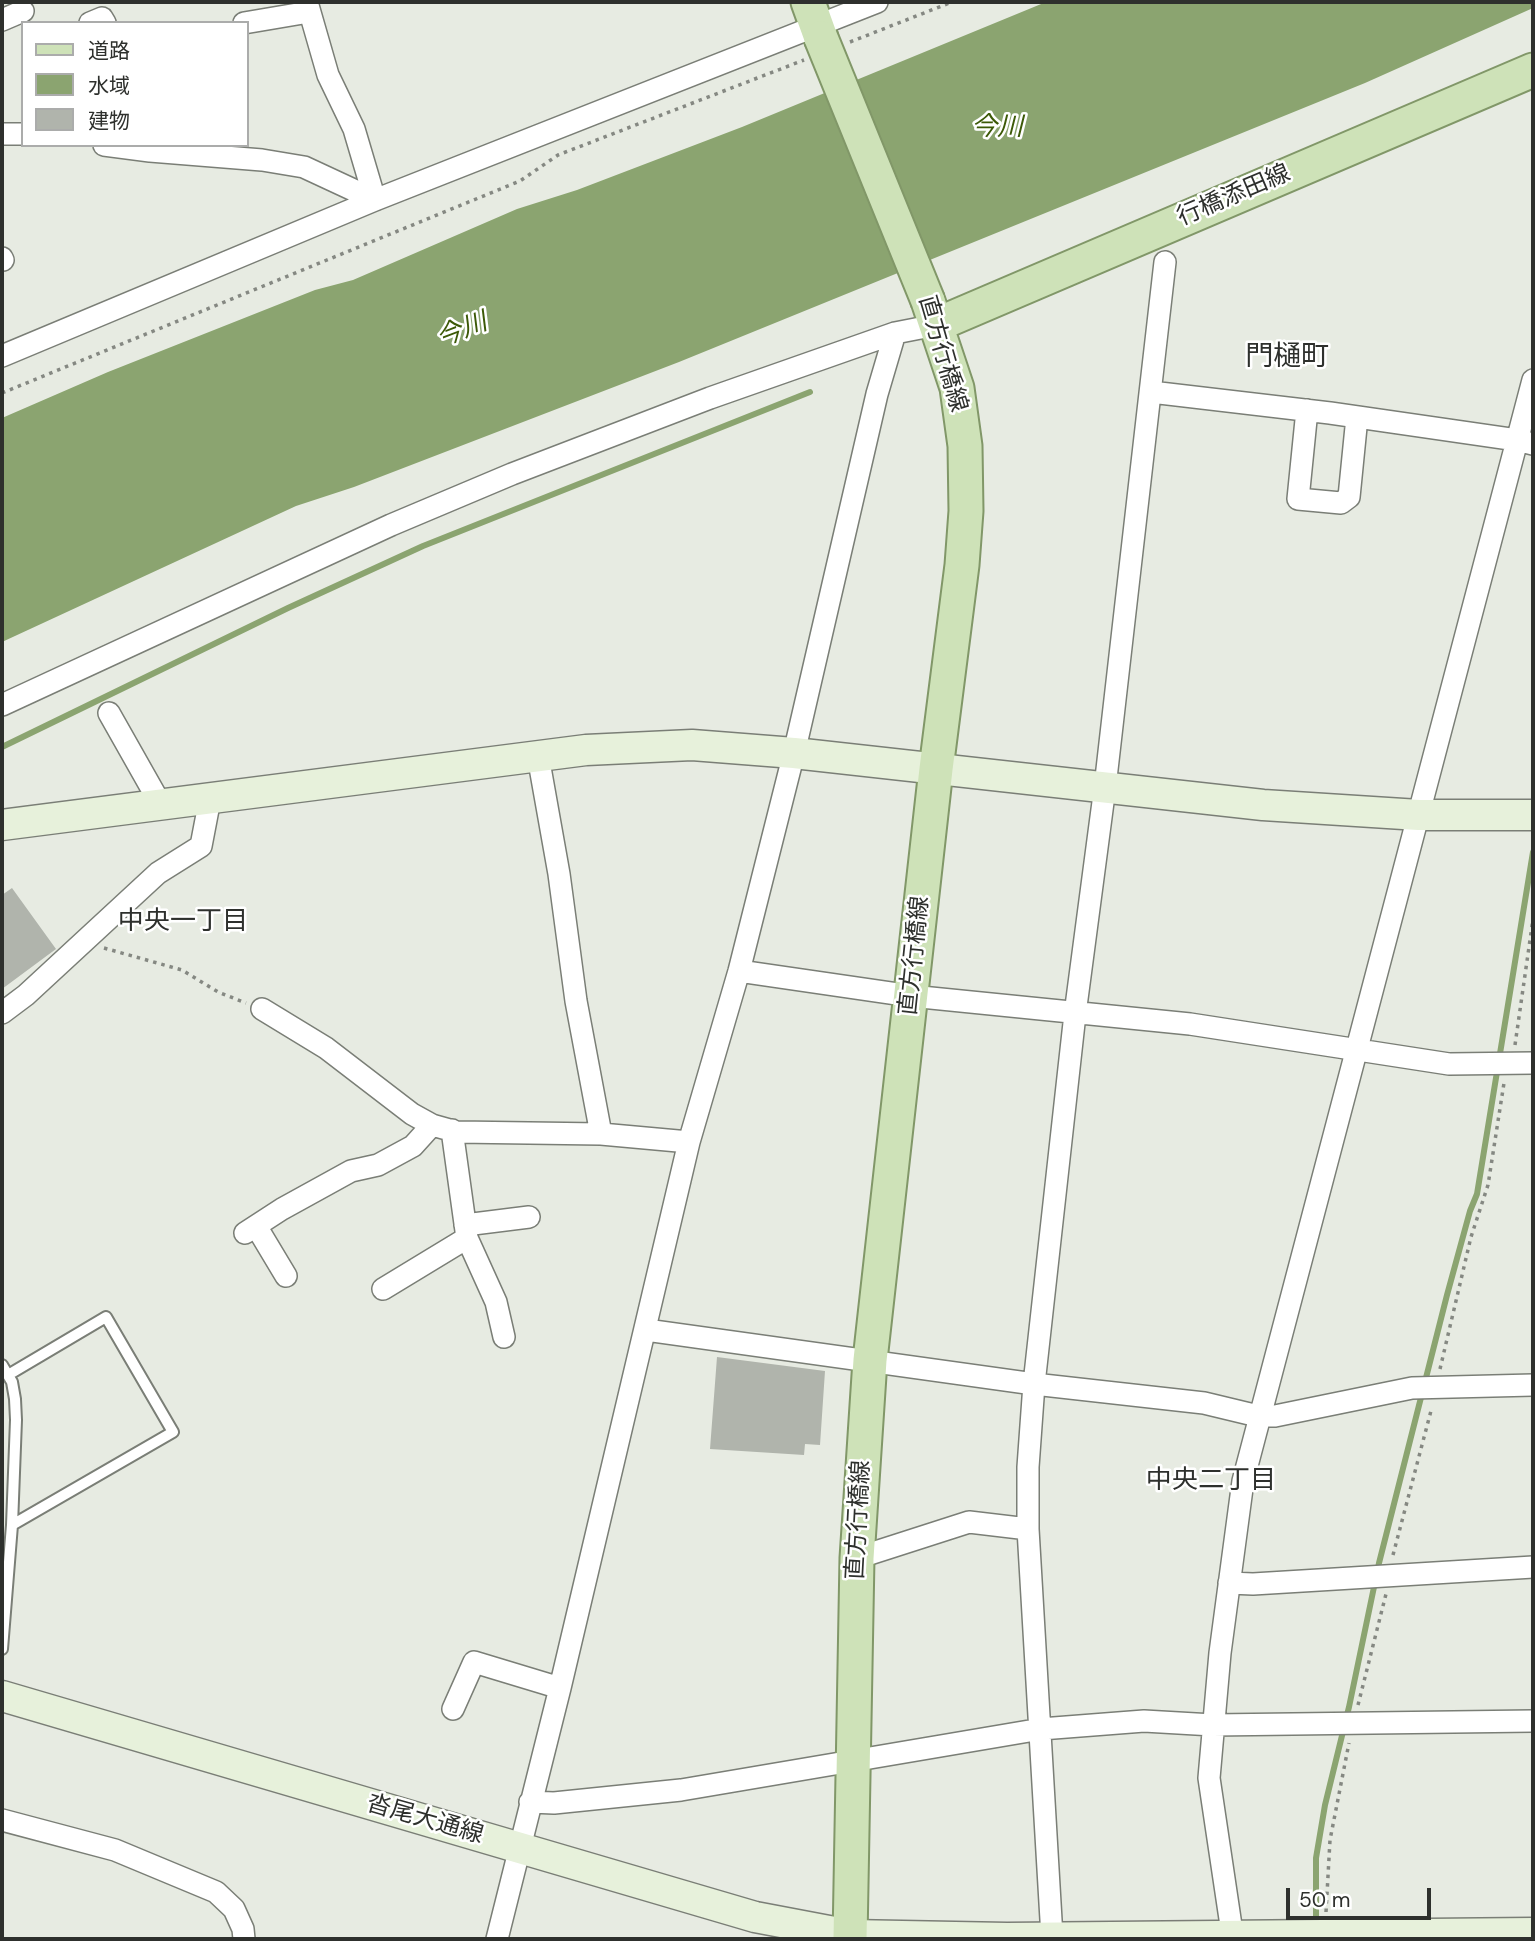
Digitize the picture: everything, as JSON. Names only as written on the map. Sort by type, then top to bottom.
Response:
[{"type":"main road","name":"直方行橋線","points":[[819,34],[932,313],[957,388],[965,446],[966,511],[962,565],[936,769],[870,1360],[857,1558],[850,1937]]},
{"type":"main road","name":"行橋添田線","points":[[932,313],[1533,70]]},
{"type":"main road","points":[[2,825],[586,750],[692,746],[794,753],[1263,805],[1419,815],[1533,816]]},
{"type":"main road","name":"沓尾大通線","points":[[2,1696],[755,1917],[850,1937],[1007,1939],[1533,1933]]},
{"type":"street","points":[[2,356],[375,200],[819,34],[860,6],[877,2]]},
{"type":"street","points":[[248,22],[308,7],[328,75],[354,129],[375,200]]},
{"type":"street","points":[[2,20],[23,11]]},
{"type":"street","points":[[2,134],[21,134]]},
{"type":"street","points":[[130,147],[262,160],[304,167],[375,200]]},
{"type":"street","points":[[1052,1937],[1028,1529],[1028,1467],[1034,1384],[1075,1014],[1105,787],[1165,262]]},
{"type":"street","points":[[2,705],[436,506],[710,398],[895,333],[932,313]]},
{"type":"street","points":[[497,1939],[560,1688],[689,1142],[739,971],[794,753],[874,407],[895,333]]},
{"type":"street","points":[[1233,1937],[1209,1778],[1229,1583],[1243,1481],[1355,1048],[1525,442],[1533,380]]},
{"type":"street","points":[[1151,392],[1357,417],[1525,442]]},
{"type":"street","points":[[1307,411],[1298,499],[1341,503],[1349,497],[1357,417]]},
{"type":"street","points":[[109,713],[162,805]]},
{"type":"street","points":[[538,756],[561,887],[576,1002],[601,1134]]},
{"type":"street","points":[[2,1013],[26,995],[158,873],[201,846],[209,799]]},
{"type":"street","points":[[739,971],[911,996],[1190,1024],[1449,1064],[1533,1063]]},
{"type":"street","points":[[262,1009],[326,1048],[412,1114],[442,1128],[601,1134],[689,1142]]},
{"type":"street","points":[[286,1276],[250,1229],[351,1171],[378,1165],[442,1128]]},
{"type":"street","points":[[442,1128],[466,1232],[496,1302],[504,1337]]},
{"type":"street","points":[[383,1289],[466,1232],[529,1217]]},
{"type":"street","points":[[646,1330],[1034,1384],[1204,1404],[1258,1416],[1275,1416],[1412,1388],[1533,1385]]},
{"type":"street","points":[[857,1558],[970,1522],[1028,1529]]},
{"type":"street","points":[[1229,1583],[1253,1584],[1533,1567]]},
{"type":"street","points":[[453,1709],[474,1662],[560,1688]]},
{"type":"street","points":[[530,1802],[554,1803],[681,1790],[1041,1729],[1144,1721],[1213,1725],[1533,1721]]},
{"type":"street","points":[[2,1821],[115,1850],[206,1886],[234,1909],[243,1929],[244,1939]]},
{"type":"lane","points":[[2,1649],[12,1525],[15,1399],[5,1370],[106,1317],[173,1432],[12,1525]]},
{"type":"path","points":[[2,393],[520,181],[558,155],[819,34],[952,2]]},
{"type":"path","points":[[1328,1935],[1327,1872],[1330,1840],[1345,1758],[1468,1249],[1488,1185],[1504,1083],[1511,1064],[1533,919]]},
{"type":"path","points":[[86,941],[182,970],[218,992],[262,1009]]},
{"type":"water","name":"今川","points":[[1046,2],[1533,2],[1533,8],[1365,83],[679,362],[354,487],[296,506],[2,642],[2,418],[108,372],[315,290],[353,280],[517,209],[577,190],[742,127]]},
{"type":"building","points":[[12,888],[56,949],[2,989],[2,895]]},
{"type":"building","points":[[717,1357],[825,1371],[820,1445],[805,1444],[804,1455],[710,1449]]},
{"type":"waterway","points":[[2,747],[288,608],[423,546],[810,392]]},
{"type":"waterway","points":[[1316,1927],[1316,1858],[1325,1805],[1379,1563],[1447,1295],[1477,1194],[1533,852]]},
{"type":"district","name":"門樋町","points":[[1287,358]]},
{"type":"district","name":"中央一丁目","points":[[183,922]]},
{"type":"district","name":"中央二丁目","points":[[1211,1481]]}]
